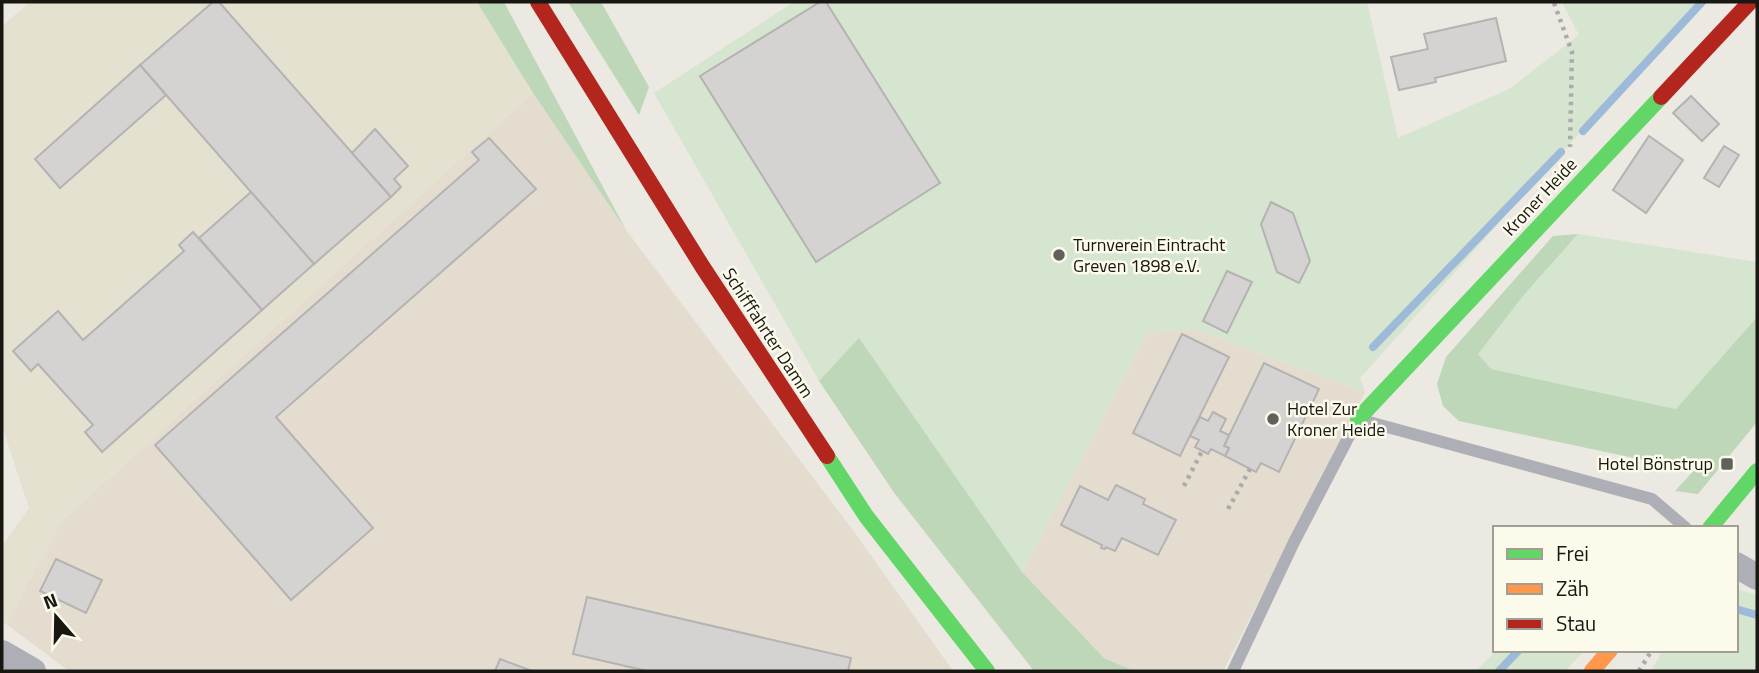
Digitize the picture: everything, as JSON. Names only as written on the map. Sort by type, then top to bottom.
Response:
[{"type":"main road","name":"Schifffahrter Damm","points":[[538,2],[702,266],[866,516],[987,671]]},
{"type":"main road","name":"Kroner Heide","points":[[1358,419],[1750,2]]},
{"type":"main road","points":[[1712,526],[1757,471]]},
{"type":"main road","points":[[1592,671],[1608,652]]},
{"type":"street","points":[[1738,566],[1757,577]]},
{"type":"street","points":[[2,653],[33,671]]},
{"type":"lane","points":[[1233,671],[1294,542],[1358,419],[1652,499],[1684,526]]},
{"type":"path","points":[[1554,4],[1572,52],[1570,149],[1581,181]]},
{"type":"path","points":[[1184,486],[1202,451]]},
{"type":"path","points":[[1228,509],[1250,469]]},
{"type":"path","points":[[1639,671],[1651,652]]},
{"type":"shaded area","points":[[30,2],[477,2],[533,93],[62,521],[6,624],[2,622],[2,546],[29,508],[2,426],[2,26]]},
{"type":"shaded area","points":[[533,93],[626,230],[855,533],[953,671],[69,671],[6,624],[62,521]]},
{"type":"shaded area","points":[[1194,329],[1365,392],[1223,671],[1134,671],[1104,658],[1022,572],[1147,333]]},
{"type":"green space","points":[[477,2],[504,2],[626,230],[533,93]]},
{"type":"green space","points":[[568,2],[601,2],[649,87],[639,115]]},
{"type":"green space","name":"Turnverein Eintracht Greven 1898 e.V.","points":[[794,2],[1367,2],[1398,138],[1509,89],[1579,35],[1562,2],[1697,2],[1360,378],[1365,392],[1194,329],[1147,333],[1022,572],[859,339],[819,381],[654,93]]},
{"type":"green space","points":[[1578,234],[1757,262],[1757,317],[1676,409],[1491,369],[1477,354],[1523,296]]},
{"type":"green space","points":[[1578,234],[1523,296],[1478,354],[1491,369],[1676,409],[1757,317],[1757,422],[1698,494],[1675,491],[1698,466],[1658,463],[1459,421],[1443,406],[1437,384],[1446,357],[1553,236]]},
{"type":"green space","points":[[859,338],[1022,572],[1104,658],[1134,671],[1034,671],[895,494],[819,381]]},
{"type":"green space","points":[[1738,590],[1757,595],[1757,671],[1651,671],[1662,652],[1738,652]]},
{"type":"green space","points":[[1495,652],[1583,652],[1565,671],[1476,671]]},
{"type":"building","points":[[213,2],[219,2],[391,197],[314,264],[140,65]]},
{"type":"building","points":[[820,2],[826,2],[940,183],[816,262],[700,76]]},
{"type":"building","points":[[1496,18],[1506,61],[1435,78],[1436,82],[1399,90],[1391,57],[1428,49],[1424,34]]},
{"type":"building","points":[[140,65],[166,95],[60,188],[35,159]]},
{"type":"building","points":[[1691,96],[1719,124],[1702,141],[1673,113]]},
{"type":"building","points":[[375,129],[408,166],[394,179],[401,187],[391,197],[352,153]]},
{"type":"building","points":[[1649,136],[1683,160],[1646,213],[1613,190]]},
{"type":"building","points":[[489,138],[536,189],[276,417],[373,528],[291,600],[155,445],[479,160],[472,152]]},
{"type":"building","points":[[1724,146],[1739,155],[1719,187],[1704,178]]},
{"type":"building","points":[[251,192],[314,264],[262,310],[199,238]]},
{"type":"building","points":[[1271,202],[1293,213],[1310,261],[1299,283],[1277,272],[1261,224]]},
{"type":"building","points":[[193,232],[262,310],[102,452],[85,432],[93,425],[38,364],[31,371],[13,351],[58,311],[83,340],[184,251],[179,245]]},
{"type":"building","points":[[1227,271],[1252,282],[1227,333],[1203,321]]},
{"type":"building","points":[[1182,334],[1229,357],[1180,456],[1133,433]]},
{"type":"building","points":[[1264,363],[1319,389],[1279,472],[1261,463],[1256,472],[1225,456],[1229,448],[1224,446]]},
{"type":"building","points":[[1213,412],[1226,419],[1220,431],[1229,435],[1224,446],[1229,448],[1225,456],[1211,449],[1208,454],[1195,447],[1199,440],[1190,436],[1200,417],[1208,421]]},
{"type":"building","points":[[1116,485],[1145,499],[1143,504],[1176,520],[1158,555],[1122,538],[1115,551],[1101,548],[1102,545],[1061,525],[1080,486],[1108,500]]},
{"type":"building","points":[[56,559],[102,580],[86,613],[40,591]]},
{"type":"building","points":[[587,597],[851,658],[848,671],[647,671],[573,654]]},
{"type":"building","points":[[500,659],[532,671],[495,671]]},
{"type":"waterway","points":[[1583,131],[1702,2]]},
{"type":"waterway","points":[[1373,347],[1561,152]]},
{"type":"waterway","points":[[1738,610],[1757,615]]},
{"type":"waterway","points":[[1499,671],[1517,652]]},
{"type":"traffic: fast","points":[[1358,419],[1661,97]]},
{"type":"traffic: fast","points":[[827,456],[866,516],[987,671]]},
{"type":"traffic: fast","points":[[1712,526],[1757,471]]},
{"type":"traffic: slow","points":[[1592,671],[1608,652]]},
{"type":"traffic: jam","points":[[538,2],[702,266],[827,456]]},
{"type":"traffic: jam","points":[[1661,97],[1750,2]]},
{"type":"place","name":"Turnverein Eintracht Greven 1898 e.V.","points":[[1059,255]]},
{"type":"place","name":"Hotel Zur Kroner Heide","points":[[1273,419]]},
{"type":"place","name":"Hotel Bönstrup","points":[[1727,464]]}]
